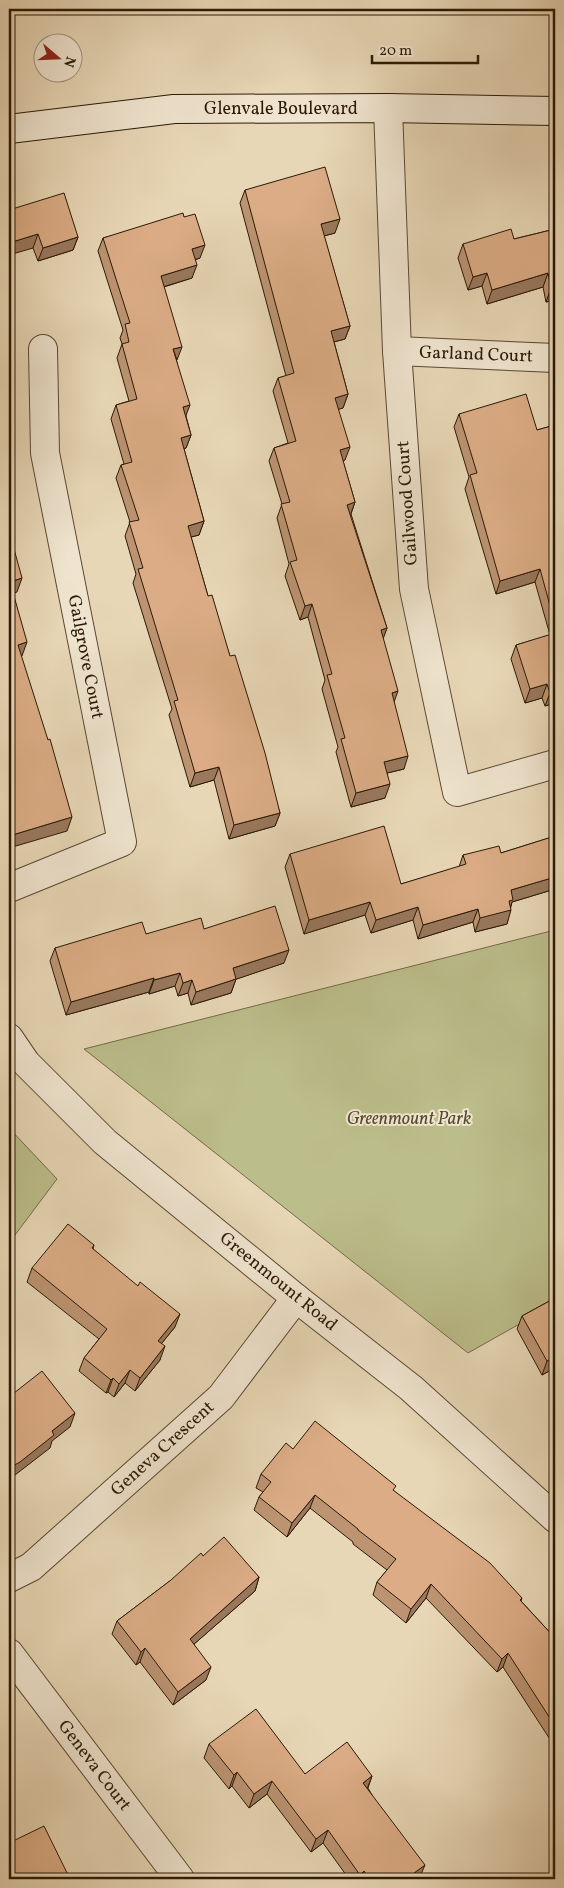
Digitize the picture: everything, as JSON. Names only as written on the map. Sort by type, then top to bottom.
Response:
[{"type":"street","name":"Glenvale Boulevard","points":[[9,129],[174,109],[388,108],[555,111]]},
{"type":"street","name":"Gailwood Court","points":[[388,108],[397,351],[414,589],[457,792],[555,764]]},
{"type":"street","name":"Gailgrove Court","points":[[9,888],[122,842],[45,453],[42,349]]},
{"type":"street","name":"Garland Court","points":[[397,351],[555,358]]},
{"type":"street","name":"Greenmount Road","points":[[9,1038],[26,1063],[105,1142],[296,1298],[411,1388],[555,1518]]},
{"type":"street","name":"Geneva Crescent","points":[[9,1578],[31,1568],[221,1397],[296,1298]]},
{"type":"street","name":"Geneva Court","points":[[9,1653],[180,1879]]},
{"type":"green space","name":"Greenmount Park","points":[[555,930],[555,1304],[468,1353],[84,1049]]},
{"type":"green space","points":[[9,1128],[57,1179],[9,1243]]},
{"type":"building","points":[[325,167],[340,219],[321,224],[350,326],[331,331],[348,394],[335,398],[350,447],[340,450],[355,502],[347,505],[387,628],[381,630],[398,691],[392,693],[408,756],[384,762],[390,784],[356,793],[341,739],[345,738],[327,675],[332,674],[312,604],[305,606],[290,562],[297,560],[281,504],[290,502],[274,448],[296,441],[278,378],[294,373],[245,190]]},
{"type":"building","points":[[64,193],[78,237],[43,248],[38,234],[9,243],[9,210]]},
{"type":"building","points":[[183,213],[184,217],[195,214],[205,245],[192,249],[197,265],[161,276],[182,347],[173,349],[190,405],[183,407],[191,435],[181,438],[204,521],[188,526],[208,596],[212,595],[230,656],[235,655],[265,753],[280,813],[234,825],[219,767],[195,773],[174,701],[178,700],[138,569],[143,568],[129,522],[139,520],[121,465],[132,462],[116,405],[137,399],[122,344],[129,342],[125,324],[130,323],[103,238]]},
{"type":"building","points":[[511,229],[514,239],[555,229],[555,287],[551,288],[548,273],[492,290],[487,273],[473,277],[463,244]]},
{"type":"building","points":[[526,394],[537,430],[555,425],[555,624],[540,569],[500,581],[470,475],[477,473],[459,414]]},
{"type":"building","points":[[9,531],[22,578],[10,582],[27,642],[18,645],[48,740],[50,739],[72,817],[9,836]]},
{"type":"building","points":[[555,633],[555,691],[550,693],[547,684],[530,689],[516,645]]},
{"type":"building","points":[[384,826],[401,884],[466,864],[463,855],[499,846],[501,853],[555,836],[555,877],[511,890],[513,900],[509,901],[511,910],[480,918],[478,909],[423,925],[418,907],[376,920],[370,902],[309,920],[290,854]]},
{"type":"building","points":[[275,906],[289,950],[233,968],[236,979],[196,992],[192,980],[183,983],[180,973],[154,980],[154,978],[71,1002],[55,948],[142,922],[146,934],[201,918],[204,929]]},
{"type":"building","points":[[68,1224],[94,1245],[92,1248],[138,1286],[140,1282],[180,1314],[158,1341],[165,1346],[140,1378],[130,1370],[119,1384],[113,1378],[111,1380],[84,1358],[107,1329],[32,1268]]},
{"type":"building","points":[[555,1298],[555,1357],[547,1361],[522,1316]]},
{"type":"building","points":[[42,1371],[75,1413],[52,1431],[54,1435],[20,1462],[9,1468],[9,1397]]},
{"type":"building","points":[[315,1421],[396,1486],[393,1490],[490,1563],[522,1598],[520,1600],[555,1638],[555,1726],[508,1653],[502,1659],[431,1584],[411,1609],[377,1582],[396,1559],[315,1495],[292,1523],[259,1497],[271,1482],[261,1474],[286,1443],[293,1449]]},
{"type":"building","points":[[224,1537],[259,1577],[190,1639],[211,1667],[178,1692],[145,1648],[141,1652],[117,1621],[171,1580],[201,1553],[203,1556]]},
{"type":"building","points":[[256,1709],[305,1774],[347,1742],[372,1776],[363,1783],[425,1865],[406,1879],[370,1879],[364,1871],[360,1875],[328,1830],[316,1839],[272,1781],[254,1794],[237,1772],[234,1775],[209,1744]]},
{"type":"building","points":[[44,1826],[70,1879],[9,1879],[9,1843]]}]
